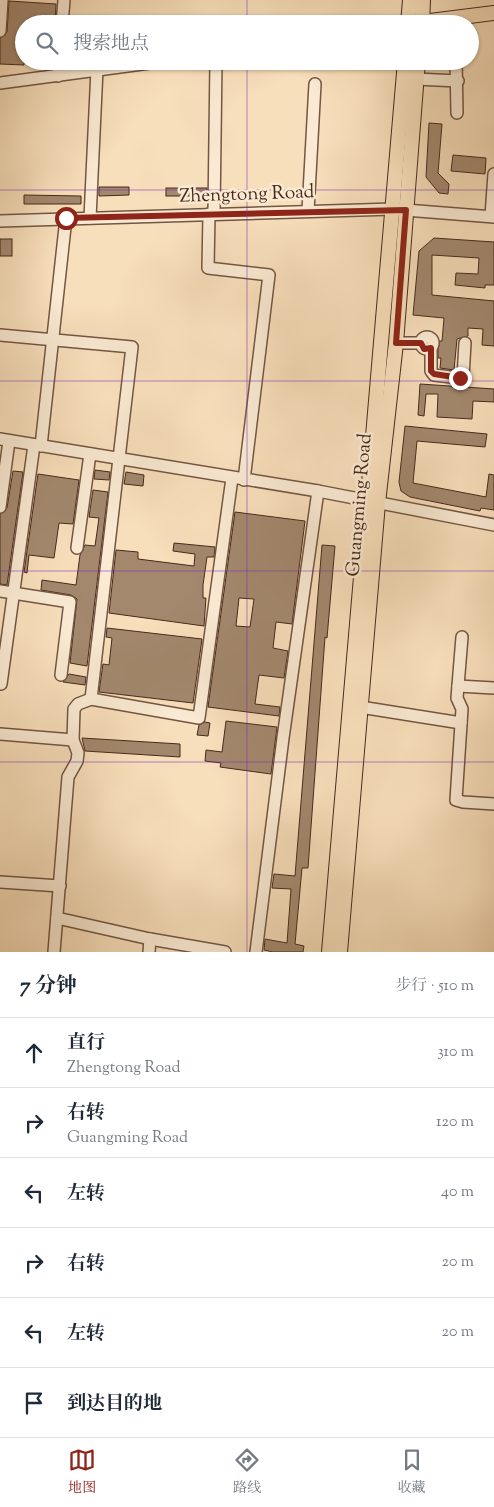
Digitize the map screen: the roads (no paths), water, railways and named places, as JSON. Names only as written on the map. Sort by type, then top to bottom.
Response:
[{"type":"main road","points":[[410,0],[411,15]]},
{"type":"main road","points":[[416,15],[423,0]]},
{"type":"main road","points":[[478,15],[494,13]]},
{"type":"main road","name":"Guangming Road","points":[[373,502],[396,343],[405,70]]},
{"type":"main road","name":"Guangming Road","points":[[340,952],[356,706],[373,502],[400,210],[417,70]]},
{"type":"main road","name":"Guangming Road","points":[[329,952],[356,706]]},
{"type":"street","points":[[0,31],[2,0]]},
{"type":"street","points":[[63,15],[64,0]]},
{"type":"street","points":[[58,70],[58,76]]},
{"type":"street","points":[[0,83],[97,70],[90,218]]},
{"type":"street","points":[[216,70],[212,214],[208,268],[269,275],[244,480]]},
{"type":"street","points":[[457,70],[457,113]]},
{"type":"street","points":[[416,79],[458,80]]},
{"type":"street","points":[[308,211],[315,84]]},
{"type":"street","points":[[493,216],[494,174]]},
{"type":"street","name":"Zhengtong Road","points":[[0,221],[308,211],[400,210],[493,216]]},
{"type":"street","points":[[1,684],[54,340],[66,218]]},
{"type":"street","points":[[0,335],[132,347],[91,699]]},
{"type":"street","points":[[396,343],[426,346],[431,371],[434,374],[460,378],[463,377],[465,343]]},
{"type":"street","points":[[0,507],[5,440],[318,491],[494,525]]},
{"type":"street","points":[[77,548],[90,454]]},
{"type":"street","points":[[54,952],[68,777],[77,761],[78,753],[72,740],[74,709],[78,704],[91,699],[199,718],[232,478]]},
{"type":"street","points":[[256,952],[283,738],[318,491]]},
{"type":"street","points":[[0,591],[70,602],[61,675]]},
{"type":"street","points":[[462,637],[458,686],[458,698],[462,709],[456,800],[494,804]]},
{"type":"street","points":[[458,686],[494,688]]},
{"type":"street","points":[[356,706],[461,723]]},
{"type":"street","points":[[0,734],[72,740]]},
{"type":"street","points":[[0,882],[60,886]]},
{"type":"street","points":[[57,918],[150,939],[225,952]]},
{"type":"street","points":[[149,952],[150,939]]}]
